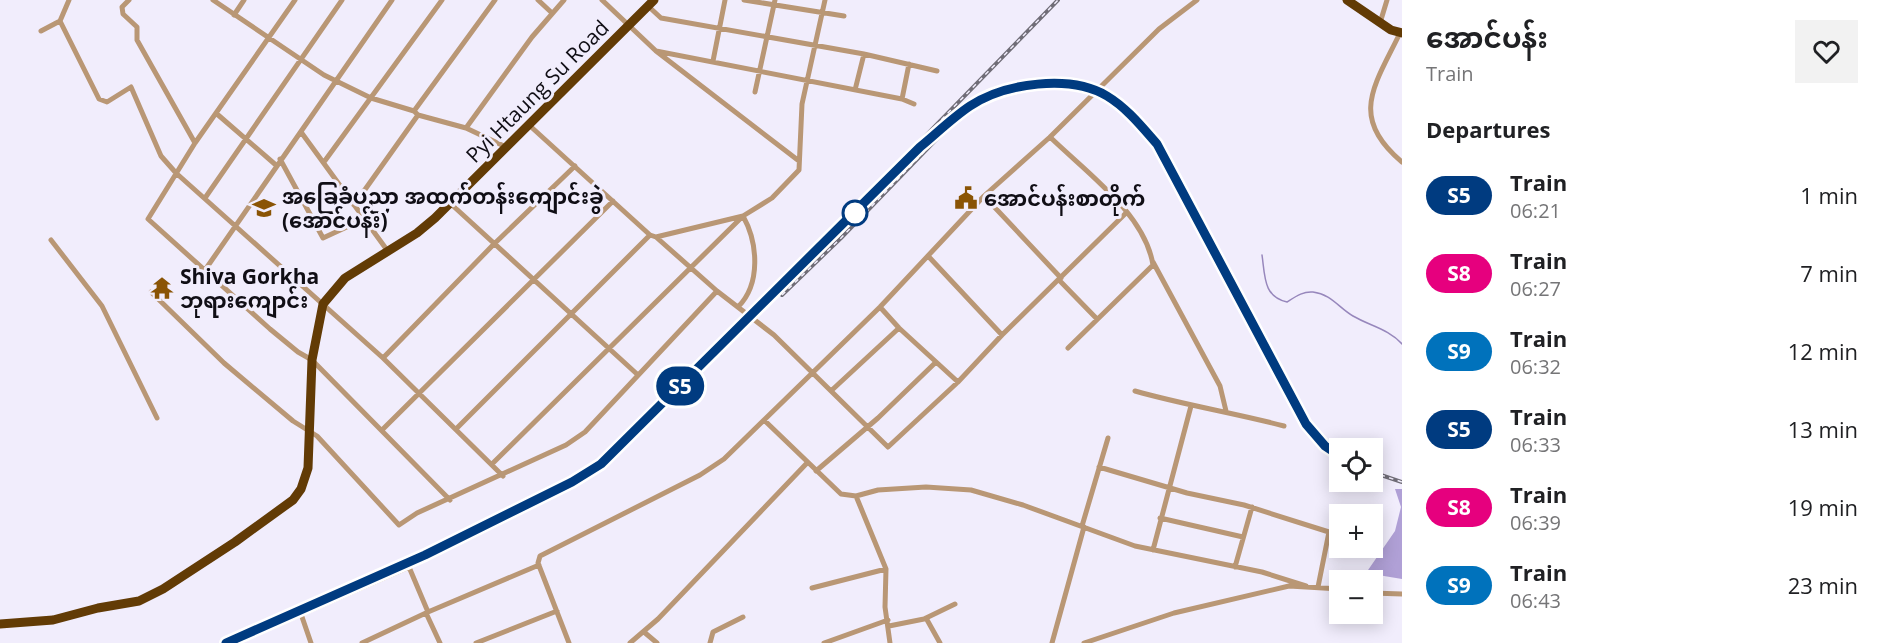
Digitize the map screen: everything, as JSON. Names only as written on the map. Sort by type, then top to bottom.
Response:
[{"type":"highway","points":[[1347,0],[1380,23],[1401,33]]},
{"type":"highway","name":"Pyi Htaung Su Road","points":[[0,624],[53,620],[139,601],[163,589],[280,512],[293,500],[301,489],[308,468],[312,360],[323,304],[345,278],[417,233],[451,204],[651,3]]},
{"type":"street","points":[[41,32],[60,21],[69,0]]},
{"type":"street","points":[[129,0],[122,7],[123,14],[137,27],[138,40],[195,143]]},
{"type":"street","points":[[213,0],[336,82],[371,98],[466,128],[507,148]]},
{"type":"street","points":[[234,15],[244,0]]},
{"type":"street","points":[[295,0],[195,143],[148,219],[270,329],[298,352],[312,360],[450,500]]},
{"type":"street","points":[[204,198],[342,0]]},
{"type":"street","points":[[206,270],[234,225],[392,0]]},
{"type":"street","points":[[324,162],[442,0]]},
{"type":"street","points":[[354,205],[495,0]]},
{"type":"street","points":[[538,0],[552,13]]},
{"type":"street","points":[[466,128],[564,0]]},
{"type":"street","points":[[602,0],[656,51],[799,161]]},
{"type":"street","points":[[713,61],[725,0]]},
{"type":"street","points":[[744,0],[844,16]]},
{"type":"street","points":[[492,464],[743,216],[772,198],[799,170],[802,104],[825,0]]},
{"type":"street","points":[[569,643],[539,566],[540,556],[700,475],[724,459],[880,307],[984,196],[1050,137],[1159,29],[1197,0]]},
{"type":"street","points":[[1380,23],[1387,0]]},
{"type":"street","points":[[651,3],[660,18],[864,54],[937,71]]},
{"type":"street","points":[[755,92],[774,3]]},
{"type":"street","points":[[60,21],[99,99],[107,102],[131,87],[162,156],[176,172],[383,358],[502,476]]},
{"type":"street","points":[[1401,33],[1368,104],[1371,120],[1379,138],[1402,162]]},
{"type":"street","points":[[656,51],[808,79],[902,99],[914,104]]},
{"type":"street","points":[[855,90],[864,54]]},
{"type":"street","points":[[902,99],[909,64]]},
{"type":"street","points":[[217,114],[277,166]]},
{"type":"street","points":[[529,125],[690,268],[774,335],[888,447],[958,382],[1002,335],[1127,212]]},
{"type":"street","points":[[301,132],[387,250]]},
{"type":"street","points":[[1050,137],[1127,212],[1144,235],[1152,261],[1220,386],[1226,411]]},
{"type":"street","points":[[280,159],[323,238],[364,219]]},
{"type":"street","points":[[383,358],[575,166]]},
{"type":"street","points":[[984,196],[1098,319]]},
{"type":"street","points":[[382,430],[613,201]]},
{"type":"street","points":[[451,204],[638,375]]},
{"type":"street","points":[[456,429],[653,236],[743,216]]},
{"type":"street","points":[[738,307],[747,298],[754,266],[751,237],[743,216]]},
{"type":"street","points":[[51,240],[102,306],[157,418]]},
{"type":"street","points":[[929,257],[1002,335]]},
{"type":"street","points":[[1068,348],[1153,265],[1152,261]]},
{"type":"street","points":[[151,292],[224,363],[308,432],[317,436],[399,525],[417,513],[450,500],[566,445],[585,432],[717,291]]},
{"type":"street","points":[[880,307],[935,363],[958,382]]},
{"type":"street","points":[[832,390],[899,328]]},
{"type":"street","points":[[816,471],[935,363]]},
{"type":"street","points":[[1135,391],[1284,426]]},
{"type":"street","points":[[1153,550],[1191,406]]},
{"type":"street","points":[[764,420],[841,494],[856,495],[878,490],[926,487],[971,490],[1153,550],[1235,567],[1306,586]]},
{"type":"street","points":[[1052,643],[1108,438]]},
{"type":"street","points":[[630,643],[644,632],[807,463]]},
{"type":"street","points":[[1100,467],[1168,488],[1251,507],[1329,532],[1318,587]]},
{"type":"street","points":[[856,495],[886,569],[885,607],[890,643]]},
{"type":"street","points":[[1235,567],[1251,507]]},
{"type":"street","points":[[1160,518],[1243,537]]},
{"type":"street","points":[[363,643],[427,613],[539,566]]},
{"type":"street","points":[[235,643],[408,567],[440,643]]},
{"type":"street","points":[[812,588],[886,569]]},
{"type":"street","points":[[1281,578],[1281,588]]},
{"type":"street","points":[[1084,643],[1174,613],[1281,588],[1306,586],[1329,588]]},
{"type":"street","points":[[1383,593],[1402,594]]},
{"type":"street","points":[[824,643],[888,623],[926,618],[955,604]]},
{"type":"street","points":[[476,643],[556,611]]},
{"type":"street","points":[[301,614],[311,643]]},
{"type":"street","points":[[710,643],[712,632],[743,617]]},
{"type":"street","points":[[926,618],[940,643]]},
{"type":"street","points":[[644,632],[657,643]]},
{"type":"shaded area","points":[[1395,489],[1402,489],[1402,579],[1383,576],[1383,570],[1368,570],[1376,558],[1383,558],[1383,548],[1395,531],[1401,507]]},
{"type":"waterway","points":[[1262,255],[1269,290],[1279,299],[1287,302],[1306,292],[1319,293],[1330,298],[1353,316],[1385,331],[1402,344]]},
{"type":"railway","points":[[226,643],[425,555],[572,482],[601,464],[749,317],[1058,0]]},
{"type":"railway","points":[[945,126],[963,110],[984,98],[1019,87],[1038,84],[1057,83],[1093,89],[1122,106],[1157,144],[1306,424],[1329,449]]},
{"type":"railway","points":[[782,295],[841,238],[953,122]]},
{"type":"railway","points":[[1383,476],[1402,482]]},
{"type":"train","name":"S5","points":[[226,643],[425,555],[572,482],[601,464],[776,288],[801,268],[920,147],[971,105],[993,94],[1011,89],[1071,85],[1096,90],[1109,97],[1135,118],[1157,144],[1306,424],[1329,449]]},
{"type":"place","name":"အောင်ပန်းစာတိုက်","points":[[966,198]]},
{"type":"place","name":"အခြေခံပညာ အထက်တန်းကျောင်းခွဲ (အောင်ပန်း)","points":[[264,208]]},
{"type":"place","name":"Shiva Gorkha ဘုရားကျောင်း","points":[[162,288]]}]
